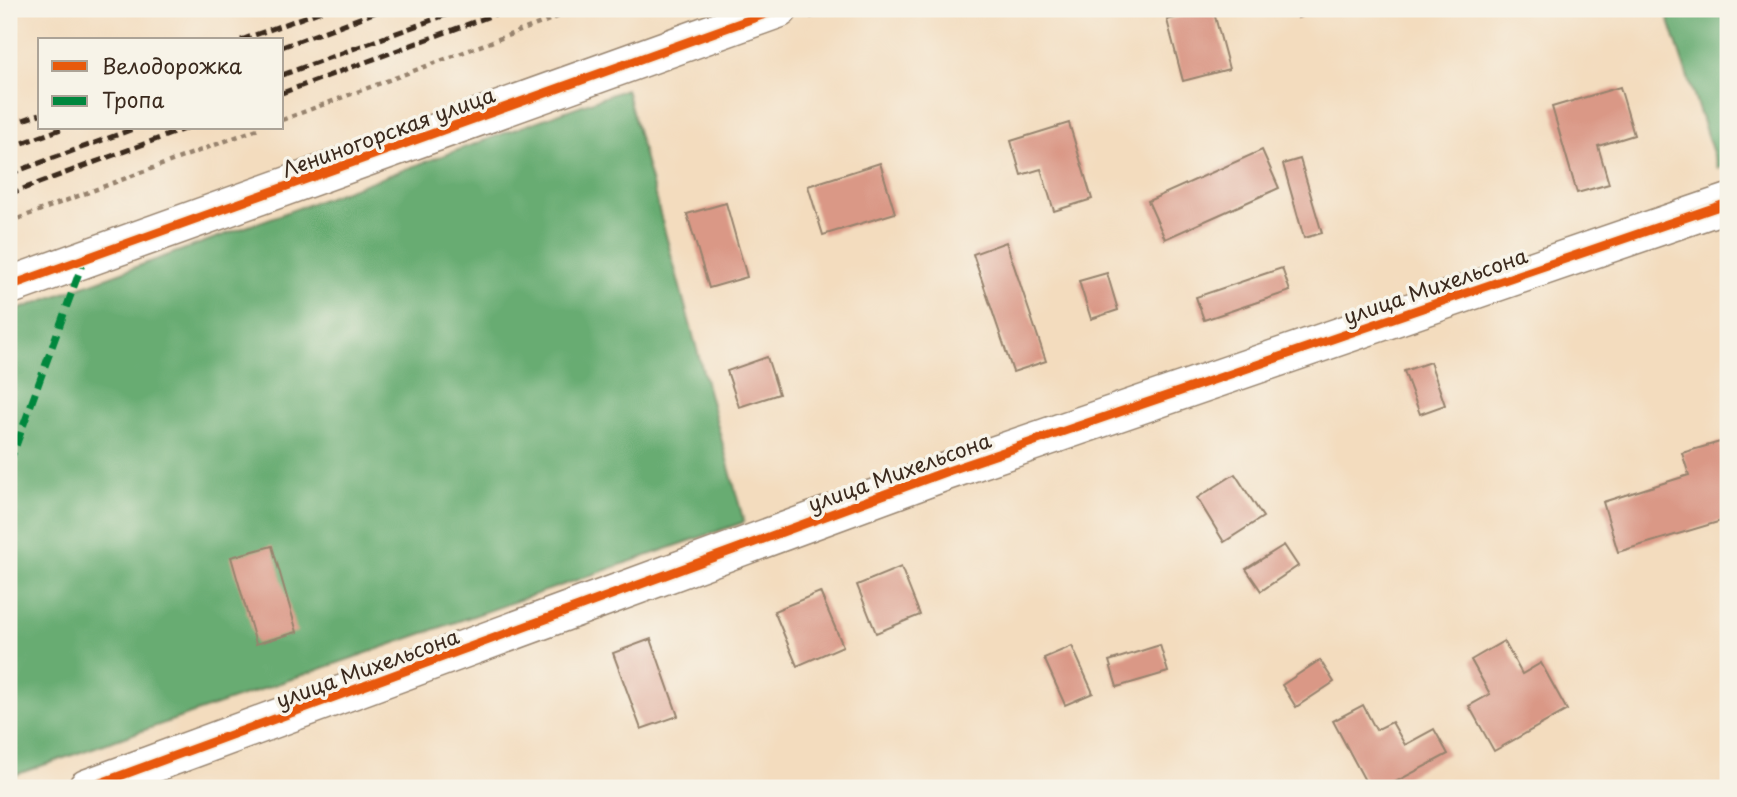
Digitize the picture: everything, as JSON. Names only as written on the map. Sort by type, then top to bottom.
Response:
[{"type":"street","name":"Лениногорская улица","points":[[9,286],[779,9]]},
{"type":"street","name":"улица Михельсона","points":[[88,788],[944,472],[1728,203]]},
{"type":"path","points":[[284,119],[579,9]]},
{"type":"path","points":[[9,222],[255,130]]},
{"type":"green space","points":[[1665,9],[1728,9],[1728,165],[1718,168]]},
{"type":"green space","points":[[626,89],[744,522],[9,777],[9,313]]},
{"type":"building","points":[[1213,9],[1229,69],[1183,81],[1167,20]]},
{"type":"building","points":[[1295,9],[1322,9],[1298,18]]},
{"type":"building","points":[[1620,87],[1634,135],[1598,146],[1609,184],[1577,193],[1552,107]]},
{"type":"building","points":[[1069,123],[1092,199],[1054,211],[1041,169],[1021,175],[1011,141]]},
{"type":"building","points":[[1262,150],[1279,188],[1165,239],[1148,201]]},
{"type":"building","points":[[1300,159],[1322,233],[1304,238],[1283,164]]},
{"type":"building","points":[[880,163],[895,213],[823,235],[808,186]]},
{"type":"building","points":[[726,203],[747,277],[709,288],[687,214]]},
{"type":"building","points":[[1006,242],[1046,361],[1013,372],[973,254]]},
{"type":"building","points":[[1282,268],[1290,291],[1204,320],[1196,297]]},
{"type":"building","points":[[1107,273],[1118,310],[1091,319],[1079,281]]},
{"type":"building","points":[[767,357],[779,394],[739,407],[727,371]]},
{"type":"building","points":[[1430,362],[1445,405],[1420,414],[1404,371]]},
{"type":"building","points":[[1720,442],[1728,470],[1728,519],[1618,552],[1603,502],[1689,475],[1682,453]]},
{"type":"building","points":[[1235,474],[1263,517],[1224,542],[1197,498]]},
{"type":"building","points":[[1284,545],[1298,566],[1261,591],[1246,569]]},
{"type":"building","points":[[272,546],[297,632],[256,644],[231,557]]},
{"type":"building","points":[[901,567],[920,615],[876,633],[857,585]]},
{"type":"building","points":[[820,592],[843,646],[797,666],[774,611]]},
{"type":"building","points":[[651,639],[678,716],[641,729],[613,653]]},
{"type":"building","points":[[1504,641],[1522,674],[1541,663],[1567,710],[1494,751],[1469,706],[1490,694],[1471,660]]},
{"type":"building","points":[[1160,645],[1168,672],[1117,687],[1109,661]]},
{"type":"building","points":[[1072,646],[1093,693],[1065,705],[1044,658]]},
{"type":"building","points":[[1320,660],[1334,682],[1296,707],[1282,685]]},
{"type":"building","points":[[1363,705],[1376,730],[1392,722],[1405,745],[1434,729],[1448,754],[1384,788],[1369,788],[1333,721]]},
{"type":"railway","points":[[247,38],[327,9]]},
{"type":"railway","points":[[284,46],[384,9]]},
{"type":"railway","points":[[284,74],[462,9]]},
{"type":"railway","points":[[284,92],[509,9]]},
{"type":"railway","points":[[9,125],[38,115]]},
{"type":"railway","points":[[9,148],[58,130]]},
{"type":"railway","points":[[9,174],[130,130]]},
{"type":"railway","points":[[9,194],[182,130]]},
{"type":"marked path","points":[[9,465],[84,259]]},
{"type":"cycle path","points":[[9,286],[779,9]]},
{"type":"cycle path","points":[[87,788],[945,472],[1728,203]]}]
